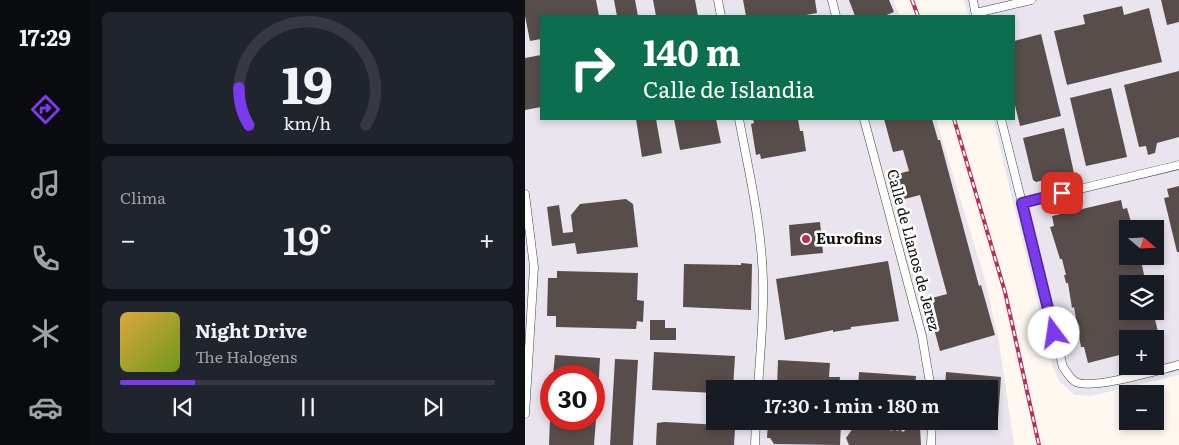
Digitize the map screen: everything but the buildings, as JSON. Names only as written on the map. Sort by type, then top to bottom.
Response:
[{"type":"street","points":[[718,0],[721,15]]},
{"type":"street","points":[[831,0],[836,15]]},
{"type":"street","points":[[973,0],[976,15],[1031,0]]},
{"type":"street","points":[[739,120],[760,237],[762,259],[763,284],[758,380]]},
{"type":"street","name":"Calle de Llanos de Jerez","points":[[864,120],[922,336],[929,380]]},
{"type":"street","points":[[1001,120],[1063,367],[1069,376],[1075,382],[1095,384],[1179,365]]},
{"type":"street","points":[[1022,203],[1179,165]]},
{"type":"street","points":[[525,194],[529,245],[534,267],[525,414]]},
{"type":"street","points":[[755,445],[756,430]]},
{"type":"street","points":[[931,445],[932,430]]},
{"type":"shaded area","points":[[525,0],[893,0],[900,15],[540,15],[540,120],[936,120],[985,280],[999,342],[1014,445],[525,445]]},
{"type":"shaded area","points":[[964,0],[1179,0],[1179,375],[1137,385],[1119,385],[1119,389],[1091,396],[1075,395],[1060,382],[1053,367],[993,120],[1015,120],[1015,15],[968,15]]},
{"type":"railway","points":[[912,0],[918,15]]},
{"type":"railway","points":[[954,120],[1005,292],[1039,445]]},
{"type":"place","name":"Eurofins","points":[[806,239]]},
{"type":"route","points":[[1054,333],[1022,203],[1062,193]]}]
